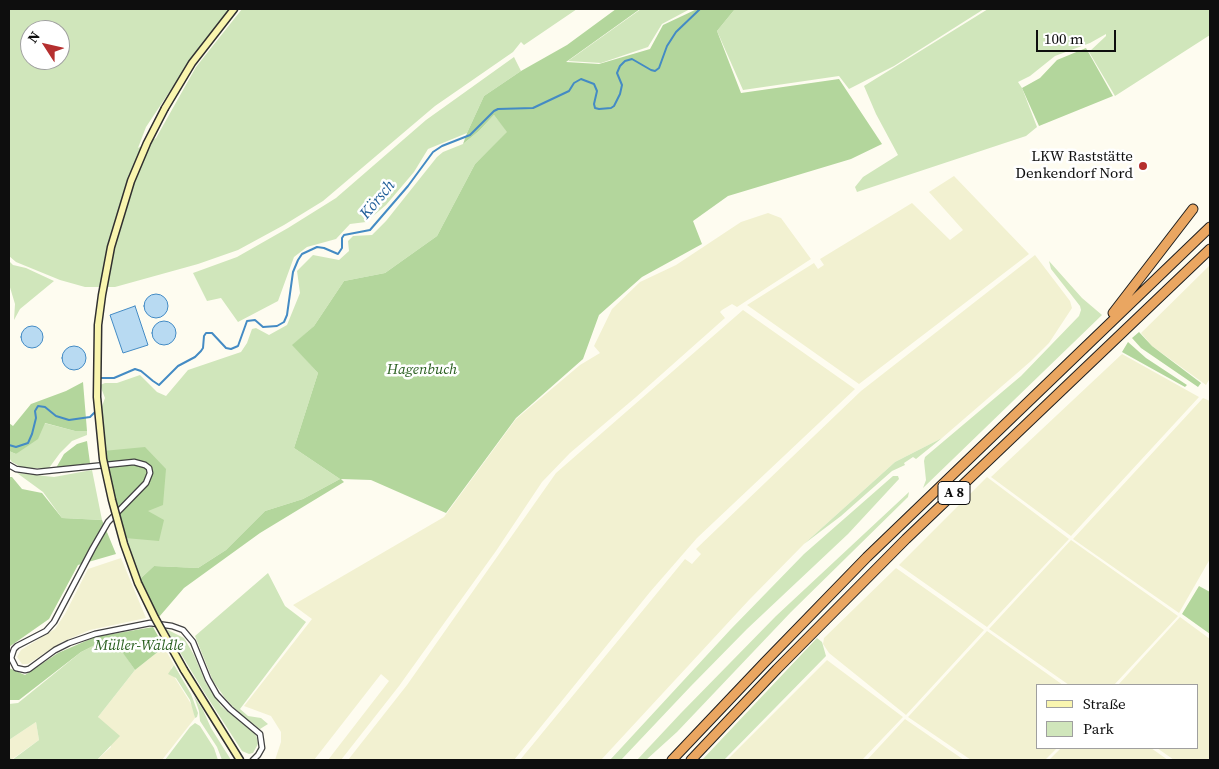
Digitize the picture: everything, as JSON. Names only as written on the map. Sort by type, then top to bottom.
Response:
[{"type":"highway","points":[[1086,346],[1140,280],[1194,209]]},
{"type":"highway","name":"A 8","points":[[672,760],[867,557],[1210,228]]},
{"type":"highway","name":"A 8","points":[[691,760],[758,688],[906,539],[1210,249]]},
{"type":"main road","points":[[234,9],[192,63],[165,108],[147,143],[131,181],[111,247],[102,295],[98,325],[97,397],[103,459],[112,500],[124,544],[138,583],[184,670],[240,760]]},
{"type":"street","points":[[9,465],[16,469],[37,472],[134,462],[145,464],[149,468],[150,473],[146,483],[108,522],[54,622],[46,631],[14,649],[11,658],[16,668],[29,669],[55,650],[95,634],[150,623],[172,626],[182,630],[193,642],[208,679],[217,695],[230,709],[260,734],[262,748],[253,760]]},
{"type":"green space","points":[[9,9],[231,9],[200,46],[146,127],[138,148],[156,138],[196,67],[242,9],[577,9],[524,45],[521,42],[513,52],[435,106],[323,201],[238,250],[198,264],[115,287],[85,287],[60,280],[16,262],[9,256]]},
{"type":"green space","name":"Hagenbuch","points":[[616,9],[640,9],[566,62],[599,64],[650,49],[663,25],[697,9],[735,9],[717,31],[741,93],[839,79],[882,144],[851,159],[728,196],[693,221],[702,244],[642,277],[599,315],[583,359],[516,418],[446,513],[371,480],[341,479],[344,482],[260,533],[184,588],[159,617],[140,579],[154,566],[198,568],[226,550],[265,511],[303,499],[340,479],[294,448],[318,373],[292,345],[314,326],[344,281],[385,273],[437,236],[475,164],[507,132],[494,115],[463,144],[484,96],[521,71],[567,45]]},
{"type":"green space","points":[[641,9],[690,9],[662,24],[648,47],[601,63],[568,61]]},
{"type":"green space","points":[[735,9],[984,9],[894,66],[849,89],[839,76],[743,90],[717,31]]},
{"type":"green space","points":[[988,9],[1210,9],[1210,35],[1115,96],[1089,52],[1106,34],[1090,43],[1055,56],[1030,76],[1018,82],[1037,127],[1026,136],[857,192],[855,187],[863,177],[898,155],[876,114],[864,86]]},
{"type":"green space","points":[[1086,48],[1113,96],[1039,126],[1022,88],[1040,78],[1057,60]]},
{"type":"green space","points":[[514,57],[521,71],[484,96],[467,133],[428,149],[414,172],[386,205],[366,222],[350,224],[336,239],[307,247],[294,257],[278,301],[238,322],[221,298],[207,301],[193,273],[237,257],[336,198],[426,120]]},
{"type":"green space","points":[[494,115],[508,132],[475,164],[437,236],[385,273],[344,281],[314,326],[293,345],[318,373],[294,448],[340,479],[303,499],[265,511],[226,550],[198,568],[154,566],[140,579],[125,538],[148,511],[103,451],[98,417],[105,398],[100,385],[117,383],[140,375],[157,392],[166,396],[188,370],[241,352],[247,343],[252,329],[256,328],[269,335],[287,325],[300,293],[297,271],[313,255],[339,260],[349,251],[348,241],[353,236],[372,235],[386,221],[437,157],[443,152],[463,144]]},
{"type":"green space","points":[[954,176],[1029,254],[859,384],[747,305],[814,263],[818,269],[824,265],[820,259],[912,203],[950,240],[963,230],[929,192]]},
{"type":"green space","points":[[768,213],[781,218],[811,259],[737,307],[732,304],[722,310],[720,312],[725,318],[570,453],[542,482],[496,551],[399,686],[341,760],[328,760],[389,681],[381,674],[314,760],[275,760],[281,742],[281,732],[271,716],[244,706],[312,619],[293,605],[444,517],[516,419],[580,365],[600,353],[594,346],[612,309],[640,282],[676,265],[741,222]]},
{"type":"green space","points":[[1035,255],[1070,301],[1072,308],[1049,343],[1031,361],[942,438],[895,462],[804,544],[749,600],[601,760],[520,760],[685,559],[692,564],[701,554],[696,549],[861,391]]},
{"type":"green space","points":[[9,261],[13,265],[26,268],[54,281],[20,309],[14,320],[15,304],[9,284]]},
{"type":"green space","points":[[1049,261],[1082,298],[1102,315],[923,488],[926,480],[925,457],[1021,376],[1079,316],[1080,306],[1051,269]]},
{"type":"green space","points":[[1210,265],[1210,378],[1206,385],[1152,346],[1141,333]]},
{"type":"green space","points":[[743,310],[855,389],[697,538],[650,592],[514,760],[348,760],[407,685],[556,473]]},
{"type":"green space","points":[[1139,332],[1152,346],[1201,383],[1198,387],[1141,348],[1132,338]]},
{"type":"green space","points":[[1128,342],[1146,358],[1187,385],[1185,387],[1122,352]]},
{"type":"green space","points":[[1122,354],[1199,397],[1071,536],[991,477]]},
{"type":"green space","points":[[83,382],[87,431],[75,431],[45,423],[38,439],[16,454],[9,451],[9,423],[13,426],[31,404],[66,391]]},
{"type":"green space","points":[[1203,398],[1210,401],[1210,559],[1179,613],[1073,539]]},
{"type":"green space","points":[[44,423],[75,431],[87,431],[87,435],[72,441],[49,468],[23,468],[12,462],[9,458],[9,451],[16,454]]},
{"type":"green space","points":[[942,438],[916,459],[913,457],[904,463],[905,465],[892,471],[841,516],[804,544],[895,462]]},
{"type":"green space","points":[[87,441],[90,463],[56,468],[64,454],[77,444]]},
{"type":"green space","points":[[145,447],[166,469],[163,505],[148,511],[164,520],[159,541],[125,538],[103,451]]},
{"type":"green space","points":[[92,470],[102,520],[62,518],[43,492],[17,473],[54,477]]},
{"type":"green space","points":[[893,476],[898,476],[899,479],[848,534],[747,629],[621,760],[610,760],[731,629],[804,554]]},
{"type":"green space","points":[[9,477],[12,477],[22,489],[42,493],[62,518],[102,520],[116,554],[78,565],[49,619],[9,647]]},
{"type":"green space","points":[[987,477],[1069,539],[987,627],[899,565]]},
{"type":"green space","points":[[909,492],[908,497],[791,612],[677,732],[646,760],[637,760],[776,616]]},
{"type":"green space","points":[[1071,540],[1178,616],[1115,684],[1068,684],[989,629]]},
{"type":"green space","points":[[121,558],[146,618],[90,630],[62,642],[28,664],[22,664],[17,657],[21,650],[55,629],[65,614],[88,569]]},
{"type":"green space","points":[[896,568],[984,630],[906,715],[829,653],[823,644],[824,638]]},
{"type":"green space","points":[[268,573],[285,606],[306,622],[240,709],[248,716],[261,718],[268,724],[260,729],[239,713],[213,681],[195,636]]},
{"type":"green space","points":[[1199,586],[1210,592],[1210,634],[1182,614]]},
{"type":"green space","points":[[1180,617],[1210,639],[1210,760],[1174,760],[1158,749],[1199,749],[1199,684],[1119,684]]},
{"type":"green space","name":"Müller-Wäldle","points":[[153,627],[164,647],[135,670],[118,646],[95,645],[81,652],[19,700],[9,700],[9,668],[25,675],[58,653],[95,637]]},
{"type":"green space","points":[[166,629],[184,638],[194,655],[206,683],[221,706],[255,734],[258,744],[253,753],[249,754],[242,751]]},
{"type":"green space","points":[[987,631],[1062,684],[1036,684],[1036,749],[1056,749],[1045,760],[971,760],[908,717]]},
{"type":"green space","points":[[817,638],[822,642],[826,656],[724,760],[702,760]]},
{"type":"green space","points":[[95,645],[118,645],[135,670],[98,717],[120,736],[97,760],[12,760],[39,740],[36,722],[9,740],[9,704],[18,703],[81,652]]},
{"type":"green space","points":[[164,647],[174,665],[171,668],[175,678],[193,707],[195,718],[162,760],[97,760],[111,747],[98,717],[135,670]]},
{"type":"green space","points":[[827,660],[903,717],[862,760],[727,760]]},
{"type":"green space","points":[[174,665],[191,694],[198,713],[195,718],[190,700],[176,678],[168,674]]},
{"type":"green space","points":[[194,696],[231,760],[222,760],[217,747],[200,721]]},
{"type":"green space","points":[[905,719],[964,760],[867,760]]},
{"type":"green space","points":[[36,722],[39,740],[11,760],[9,756],[9,740]]},
{"type":"green space","points":[[195,723],[200,726],[214,748],[218,760],[165,760],[190,727]]},
{"type":"green space","points":[[1060,749],[1152,749],[1168,760],[1049,760]]},
{"type":"water","points":[[156,294],[165,297],[168,306],[165,315],[156,318],[147,315],[144,306],[147,297]]},
{"type":"water","points":[[135,306],[148,345],[123,353],[110,315]]},
{"type":"water","points":[[164,321],[173,324],[176,333],[173,342],[164,345],[155,342],[152,333],[155,324]]},
{"type":"water","points":[[32,326],[40,329],[43,337],[40,345],[32,348],[24,345],[21,337],[24,329]]},
{"type":"water","points":[[74,346],[83,349],[86,358],[83,367],[74,370],[65,367],[62,358],[65,349]]},
{"type":"waterway","name":"Körsch","points":[[100,378],[114,378],[135,369],[141,371],[159,385],[178,366],[195,357],[201,351],[206,333],[212,333],[226,348],[231,349],[238,346],[247,321],[255,320],[263,327],[277,326],[284,322],[287,315],[293,272],[302,254],[317,247],[338,254],[342,248],[342,238],[344,235],[370,230],[408,186],[433,152],[442,146],[470,135],[498,109],[533,108],[569,91],[574,83],[581,79],[594,84],[597,91],[595,108],[611,108],[620,94],[622,85],[617,73],[620,66],[625,61],[632,59],[655,71],[659,68],[667,46],[676,32],[700,9],[706,9]]},
{"type":"waterway","name":"Körsch","points":[[718,9],[723,9]]},
{"type":"waterway","name":"Körsch","points":[[9,445],[16,447],[28,443],[36,418],[35,411],[38,406],[45,407],[56,416],[69,420],[90,417],[96,411]]},
{"type":"place","name":"LKW Raststätte Denkendorf Nord","points":[[1143,166]]}]
